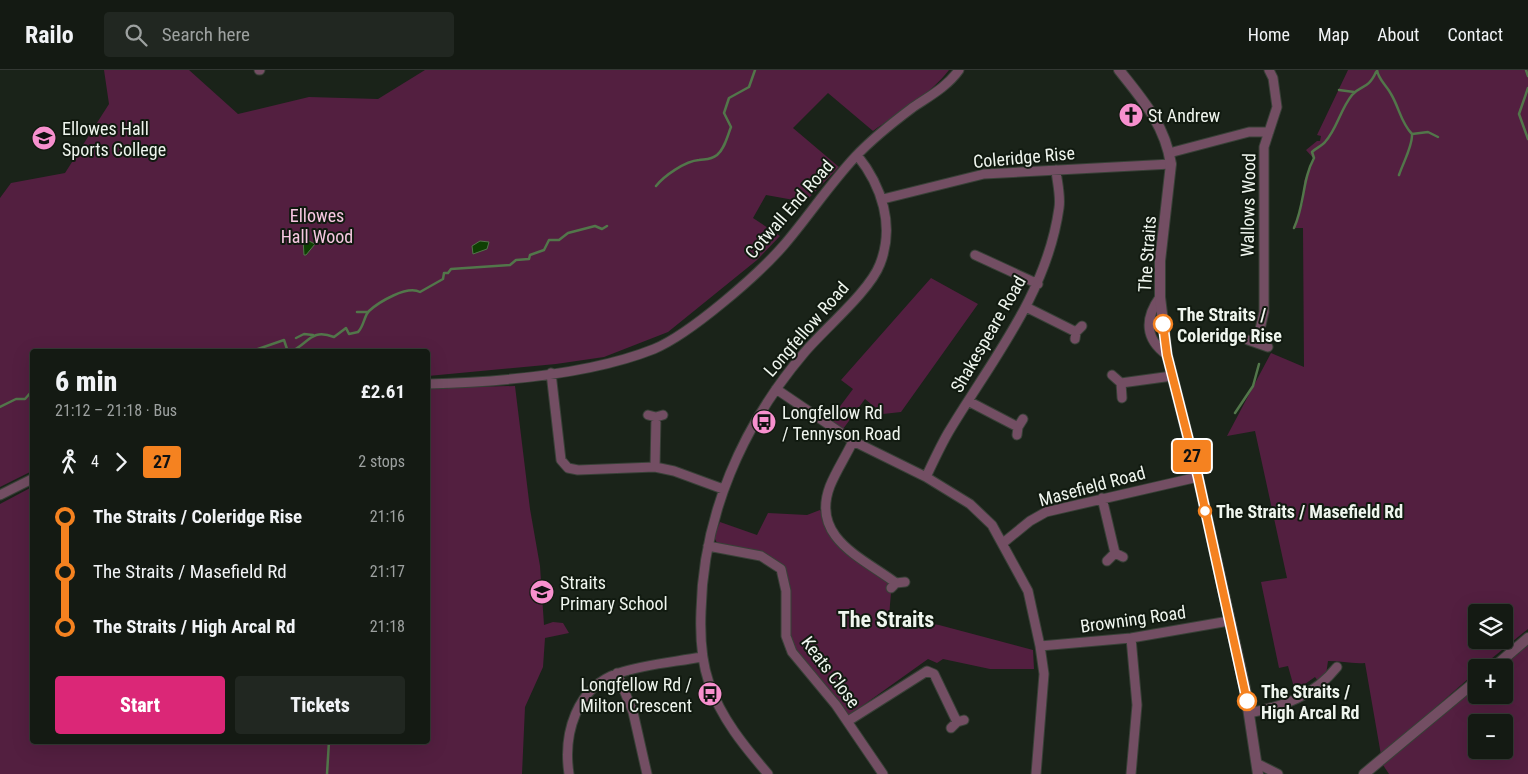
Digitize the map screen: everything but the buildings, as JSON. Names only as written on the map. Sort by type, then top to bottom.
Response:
[{"type":"street","name":"Cotwall End Road","points":[[430,384],[513,378],[551,373],[615,361],[655,348],[703,318],[762,268],[783,246],[857,156],[894,122],[949,82],[958,70]]},
{"type":"street","name":"The Straits","points":[[1119,70],[1152,111],[1163,132],[1169,153],[1171,164],[1160,261],[1160,297],[1167,355],[1198,477],[1250,713],[1258,769]]},
{"type":"street","name":"Wallows Wood","points":[[1268,347],[1252,341],[1264,312],[1264,147],[1277,107],[1273,78],[1269,70]]},
{"type":"street","points":[[1169,153],[1250,132],[1269,132]]},
{"type":"street","name":"Longfellow Road","points":[[768,774],[722,716],[708,681],[702,657],[702,580],[708,546],[723,489],[736,456],[776,389],[803,353],[855,298],[880,266],[887,240],[883,199],[868,169],[857,156]]},
{"type":"street","name":"Coleridge Rise","points":[[883,199],[984,174],[1171,164]]},
{"type":"street","name":"Shakespeare Road","points":[[926,477],[948,434],[1014,330],[1038,284],[1053,238],[1060,206],[1056,170]]},
{"type":"street","points":[[975,255],[1038,284]]},
{"type":"street","points":[[1026,307],[1078,332]]},
{"type":"street","points":[[551,373],[561,460],[568,468],[578,470],[655,467],[674,471],[723,489]]},
{"type":"street","points":[[1112,375],[1121,383],[1122,398]]},
{"type":"street","points":[[1121,383],[1172,376]]},
{"type":"street","points":[[776,389],[854,442],[926,477],[970,504],[992,525],[1003,542],[1028,591],[1040,646],[1044,674],[1036,774]]},
{"type":"street","points":[[968,402],[1019,427]]},
{"type":"street","points":[[655,467],[656,416]]},
{"type":"street","points":[[854,442],[828,494],[826,507],[828,521],[836,539],[860,559],[898,585]]},
{"type":"street","name":"Masefield Road","points":[[1003,542],[1039,515],[1102,498],[1198,477]]},
{"type":"street","points":[[0,495],[30,480]]},
{"type":"street","points":[[1102,498],[1119,555],[1107,561]]},
{"type":"street","name":"Keats Close","points":[[708,546],[761,556],[781,569],[786,591],[786,636],[789,645],[848,721],[883,774]]},
{"type":"street","name":"Browning Road","points":[[1040,646],[1131,638],[1229,621]]},
{"type":"street","points":[[1130,774],[1137,705],[1131,638]]},
{"type":"street","points":[[1504,659],[1528,638]]},
{"type":"street","points":[[569,774],[568,733],[577,709],[596,687],[617,673],[702,657]]},
{"type":"street","points":[[1250,713],[1297,700],[1334,677],[1337,667]]},
{"type":"street","points":[[848,721],[927,671],[934,674],[957,723]]},
{"type":"street","points":[[617,673],[633,712],[647,774]]},
{"type":"street","points":[[1364,774],[1468,688]]},
{"type":"street","points":[[1258,769],[1278,774]]},
{"type":"green space","name":"Ellowes Hall Wood","points":[[104,70],[189,70],[238,114],[309,97],[378,99],[425,70],[949,70],[933,88],[873,131],[828,93],[793,128],[839,167],[805,202],[766,195],[753,218],[780,236],[757,260],[668,332],[604,357],[556,364],[430,376],[430,349],[30,349],[30,472],[0,487],[0,198],[11,183],[65,173],[109,104]]},
{"type":"green space","points":[[1348,70],[1528,70],[1528,629],[1513,641],[1513,604],[1468,604],[1468,649],[1503,649],[1491,659],[1468,659],[1468,679],[1381,755],[1365,663],[1328,661],[1326,675],[1318,681],[1315,677],[1295,691],[1288,666],[1279,668],[1261,582],[1287,578],[1255,431],[1227,436],[1271,353],[1304,367],[1303,228],[1293,228],[1303,203],[1304,181],[1314,159],[1306,150],[1317,141],[1320,141],[1321,136],[1317,135]]},
{"type":"green space","points":[[931,278],[978,304],[901,412],[883,414],[865,399],[843,429],[829,421],[853,389],[841,380]]},
{"type":"green space","points":[[515,386],[530,509],[540,566],[544,625],[553,622],[563,623],[569,633],[545,638],[543,667],[525,707],[522,774],[0,774],[0,504],[30,488],[30,744],[430,744],[430,388]]},
{"type":"green space","points":[[820,510],[830,535],[837,545],[858,562],[888,580],[891,593],[889,616],[939,625],[1033,650],[1034,669],[990,669],[943,659],[937,663],[928,659],[848,716],[793,651],[790,643],[782,567],[718,545],[714,537],[720,522],[757,535],[768,513],[807,515]]},
{"type":"green space","points":[[1528,645],[1528,774],[1389,774],[1383,765],[1468,695],[1468,704],[1513,704],[1513,659],[1511,659]]},
{"type":"shaded area","points":[[303,239],[315,244],[304,255]]},
{"type":"shaded area","points":[[480,241],[489,242],[487,249],[473,254],[472,246]]},
{"type":"waterway","points":[[656,186],[681,166],[693,161],[713,158],[720,152],[731,127],[724,113],[729,98],[749,87],[755,70]]},
{"type":"waterway","points":[[1377,70],[1394,99],[1405,125],[1412,134],[1409,149],[1399,175]]},
{"type":"waterway","points":[[1526,70],[1528,76]]},
{"type":"waterway","points":[[1294,228],[1298,219],[1307,175],[1314,158],[1312,152],[1329,137],[1352,95],[1367,85],[1376,72]]},
{"type":"waterway","points":[[1528,88],[1519,114],[1528,139]]},
{"type":"waterway","points":[[1339,90],[1354,92]]},
{"type":"waterway","points":[[1412,134],[1428,132],[1438,137]]},
{"type":"waterway","points":[[296,349],[315,335],[320,334],[334,337],[346,328],[349,334],[358,332],[367,313],[379,303],[393,295],[414,290],[420,292],[443,279],[444,273],[448,273],[451,269],[510,265],[516,260],[529,259],[530,255],[544,250],[549,240],[559,240],[568,233],[595,226],[602,229],[607,226]]},
{"type":"waterway","points":[[357,312],[368,312]]},
{"type":"waterway","points":[[296,338],[304,334],[313,335]]},
{"type":"waterway","points":[[258,349],[284,340],[287,349]]},
{"type":"waterway","points":[[1235,413],[1253,386],[1259,364]]},
{"type":"waterway","points":[[0,407],[16,399],[25,399],[30,393]]},
{"type":"waterway","points":[[327,774],[329,744]]},
{"type":"bus line","name":"27","points":[[1163,324],[1167,355],[1198,477],[1247,701]]},
{"type":"place","name":"St Andrew","points":[[1131,115]]},
{"type":"place","name":"Ellowes Hall Sports College","points":[[44,138]]},
{"type":"place","name":"The Straits / Coleridge Rise","points":[[1163,324]]},
{"type":"place","name":"Longfellow Rd / Tennyson Road","points":[[764,422]]},
{"type":"place","name":"The Straits / Masefield Rd","points":[[1205,511]]},
{"type":"place","name":"Straits Primary School","points":[[542,592]]},
{"type":"place","name":"Longfellow Rd / Milton Crescent","points":[[710,694]]},
{"type":"place","name":"The Straits / High Arcal Rd","points":[[1247,701]]},
{"type":"district","name":"The Straits","points":[[886,619]]}]
